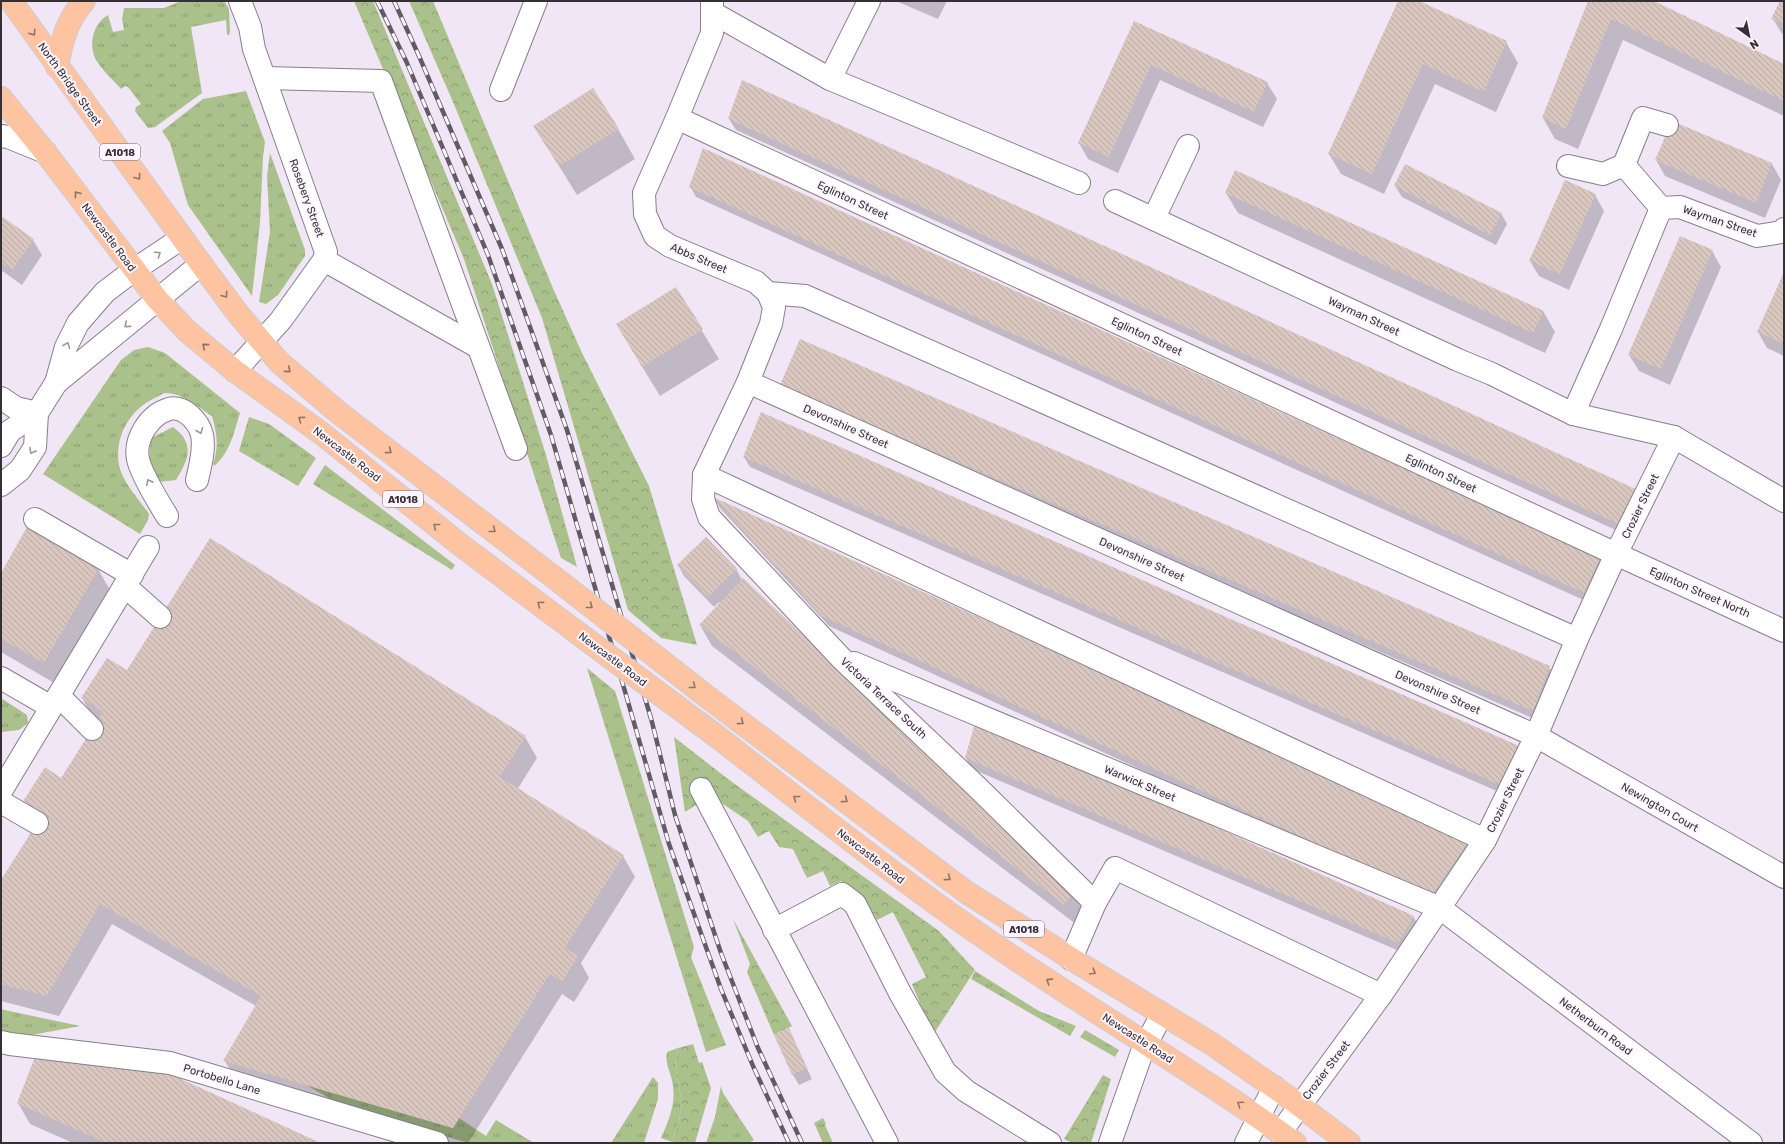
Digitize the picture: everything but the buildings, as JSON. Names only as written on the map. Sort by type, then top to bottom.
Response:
[{"type":"highway","name":"North Bridge Street","points":[[11,1],[57,67],[202,264]]},
{"type":"highway","points":[[57,67],[62,37],[74,12],[84,1]]},
{"type":"highway","name":"Newcastle Road","points":[[2,97],[157,299],[186,331],[235,371],[321,434],[452,538],[719,738],[911,886],[1020,963],[1146,1043],[1288,1138]]},
{"type":"highway","name":"A1018","points":[[202,264],[279,362],[339,412],[710,699],[966,892],[1072,959],[1212,1044],[1300,1105],[1349,1143]]},
{"type":"street","name":"Rosebery Street","points":[[240,1],[250,27],[254,49],[324,243],[326,252],[324,260]]},
{"type":"street","points":[[501,90],[536,1]]},
{"type":"street","points":[[830,79],[869,1]]},
{"type":"street","points":[[712,7],[830,79],[1079,183]]},
{"type":"street","name":"Abbs Street","points":[[712,7],[712,33],[678,118],[644,193],[645,214],[655,236],[670,246],[756,282],[768,293]]},
{"type":"street","points":[[265,78],[381,81],[516,449]]},
{"type":"street","name":"Eglinton Street","points":[[678,118],[1616,554]]},
{"type":"street","points":[[1568,166],[1603,174],[1624,165],[1643,118],[1667,125]]},
{"type":"street","points":[[1,136],[8,137],[45,152]]},
{"type":"street","points":[[1154,218],[1188,146]]},
{"type":"street","points":[[1573,414],[1661,208],[1624,165]]},
{"type":"street","name":"Wayman Street","points":[[1115,201],[1458,360],[1492,374],[1573,414],[1674,437],[1784,501]]},
{"type":"street","name":"Wayman Street","points":[[1661,208],[1680,207],[1757,236],[1782,232],[1784,229]]},
{"type":"street","points":[[56,383],[66,347],[78,323],[105,292],[134,270],[182,238]]},
{"type":"street","points":[[235,371],[281,320],[324,260],[478,347]]},
{"type":"street","points":[[1,446],[10,431],[36,413],[56,383],[157,299],[202,264]]},
{"type":"street","points":[[1485,840],[704,475],[748,382],[772,324],[774,307],[768,293],[805,296],[1577,639]]},
{"type":"street","name":"Devonshire Street","points":[[748,382],[1536,736]]},
{"type":"street","points":[[1,398],[16,408],[36,413]]},
{"type":"street","points":[[167,516],[158,501],[138,459],[139,439],[145,427],[157,416],[170,409],[184,412],[195,420],[202,435],[202,449],[197,480]]},
{"type":"street","points":[[1,485],[20,470],[35,447],[36,413]]},
{"type":"street","name":"Crozier Street","points":[[1288,1138],[1300,1105],[1381,995],[1485,840],[1536,736],[1577,639],[1616,554],[1674,437]]},
{"type":"street","name":"Victoria Terrace South","points":[[704,475],[703,499],[708,517],[841,658],[976,786],[1095,903]]},
{"type":"street","points":[[35,519],[129,581],[160,617]]},
{"type":"street","points":[[1,790],[129,581],[148,547]]},
{"type":"street","name":"Eglinton Street North","points":[[1616,554],[1784,631]]},
{"type":"street","name":"Warwick Street","points":[[841,658],[1440,908]]},
{"type":"street","points":[[1,678],[55,701],[92,729]]},
{"type":"street","name":"Newington Court","points":[[1536,736],[1784,877]]},
{"type":"street","points":[[701,789],[887,1143]]},
{"type":"street","points":[[1,802],[37,823]]},
{"type":"street","points":[[1072,959],[1095,903],[1115,868],[1381,995]]},
{"type":"street","points":[[774,930],[842,894],[855,904],[900,993],[944,1072],[966,1091],[1050,1143]]},
{"type":"street","name":"Netherburn Road","points":[[1440,908],[1751,1143]]},
{"type":"street","points":[[1110,1143],[1146,1043],[1162,1014]]},
{"type":"street","name":"Portobello Lane","points":[[1,1042],[170,1064],[437,1143]]},
{"type":"street","points":[[1246,1143],[1274,1087]]},
{"type":"green space","points":[[181,1],[224,1],[229,9],[230,32],[229,35],[227,35],[226,20],[191,27],[202,93],[155,127],[148,128],[135,111],[136,107],[141,104],[128,87],[125,86],[121,89],[96,60],[92,47],[93,35],[99,24],[108,15],[113,32],[124,30],[122,19],[124,8],[164,8]]},
{"type":"green space","points":[[354,1],[373,1],[492,284],[546,455],[577,567],[561,558],[464,259]]},
{"type":"green space","points":[[409,1],[433,1],[552,286],[582,353],[649,486],[697,645],[661,638],[628,610],[542,318],[453,102]]},
{"type":"green space","points":[[246,91],[265,142],[260,223],[252,296],[188,205],[170,143],[162,131],[203,99]]},
{"type":"green space","points":[[270,153],[305,250],[305,256],[278,295],[266,304],[259,302],[270,232],[267,176]]},
{"type":"green space","points":[[148,347],[165,353],[240,413],[228,449],[214,466],[213,464],[217,440],[212,416],[185,398],[179,395],[165,393],[146,403],[131,417],[122,434],[118,455],[119,465],[124,478],[149,514],[148,520],[140,534],[43,474],[121,360],[134,350]]},
{"type":"green space","points":[[249,417],[269,424],[316,458],[298,486],[239,451]]},
{"type":"green space","points":[[173,427],[185,440],[188,452],[184,466],[176,480],[158,482],[149,460],[151,438]]},
{"type":"green space","points":[[325,465],[455,565],[452,570],[313,484]]},
{"type":"green space","points":[[587,668],[615,691],[694,947],[691,957],[726,1045],[706,1052]]},
{"type":"green space","points":[[1,698],[27,715],[28,723],[19,730],[1,732]]},
{"type":"green space","points":[[674,737],[728,779],[939,931],[975,970],[933,1035],[912,984],[926,977],[893,912],[877,920],[863,896],[841,881],[830,886],[823,871],[807,878],[793,849],[779,847],[769,831],[758,837],[748,821],[692,783],[696,805],[685,812]]},
{"type":"green space","points":[[733,919],[792,1026],[774,1035],[747,972],[750,964]]},
{"type":"green space","points":[[975,971],[1039,1011],[1076,1026],[1070,1036],[971,979]]},
{"type":"green space","points":[[1,1009],[80,1026],[21,1037],[1,1032]]},
{"type":"green space","points":[[1085,1030],[1119,1050],[1115,1057],[1080,1037]]},
{"type":"green space","points":[[693,1044],[699,1063],[702,1062],[711,1088],[695,1143],[674,1143],[672,1142],[679,1121],[682,1103],[675,1065],[678,1048]]},
{"type":"green space","points":[[678,1048],[675,1065],[682,1103],[679,1121],[672,1142],[661,1138],[669,1119],[674,1093],[666,1056],[667,1052]]},
{"type":"green space","points":[[1103,1075],[1111,1079],[1091,1143],[1073,1143],[1064,1139]]},
{"type":"green space","points":[[653,1077],[658,1083],[658,1099],[644,1143],[611,1143]]},
{"type":"green space","points":[[306,1085],[453,1128],[459,1118],[486,1136],[496,1120],[534,1143],[469,1143],[350,1110]]},
{"type":"green space","points":[[721,1086],[723,1093],[754,1140],[748,1143],[706,1143],[715,1117]]},
{"type":"green space","points":[[823,1118],[833,1143],[823,1143],[814,1123]]},
{"type":"railway","points":[[377,1],[407,63],[488,255],[551,435],[669,844],[721,989],[753,1066],[789,1143]]},
{"type":"railway","points":[[394,1],[502,249],[567,430],[652,722],[675,815],[721,953],[758,1048],[802,1143]]}]
